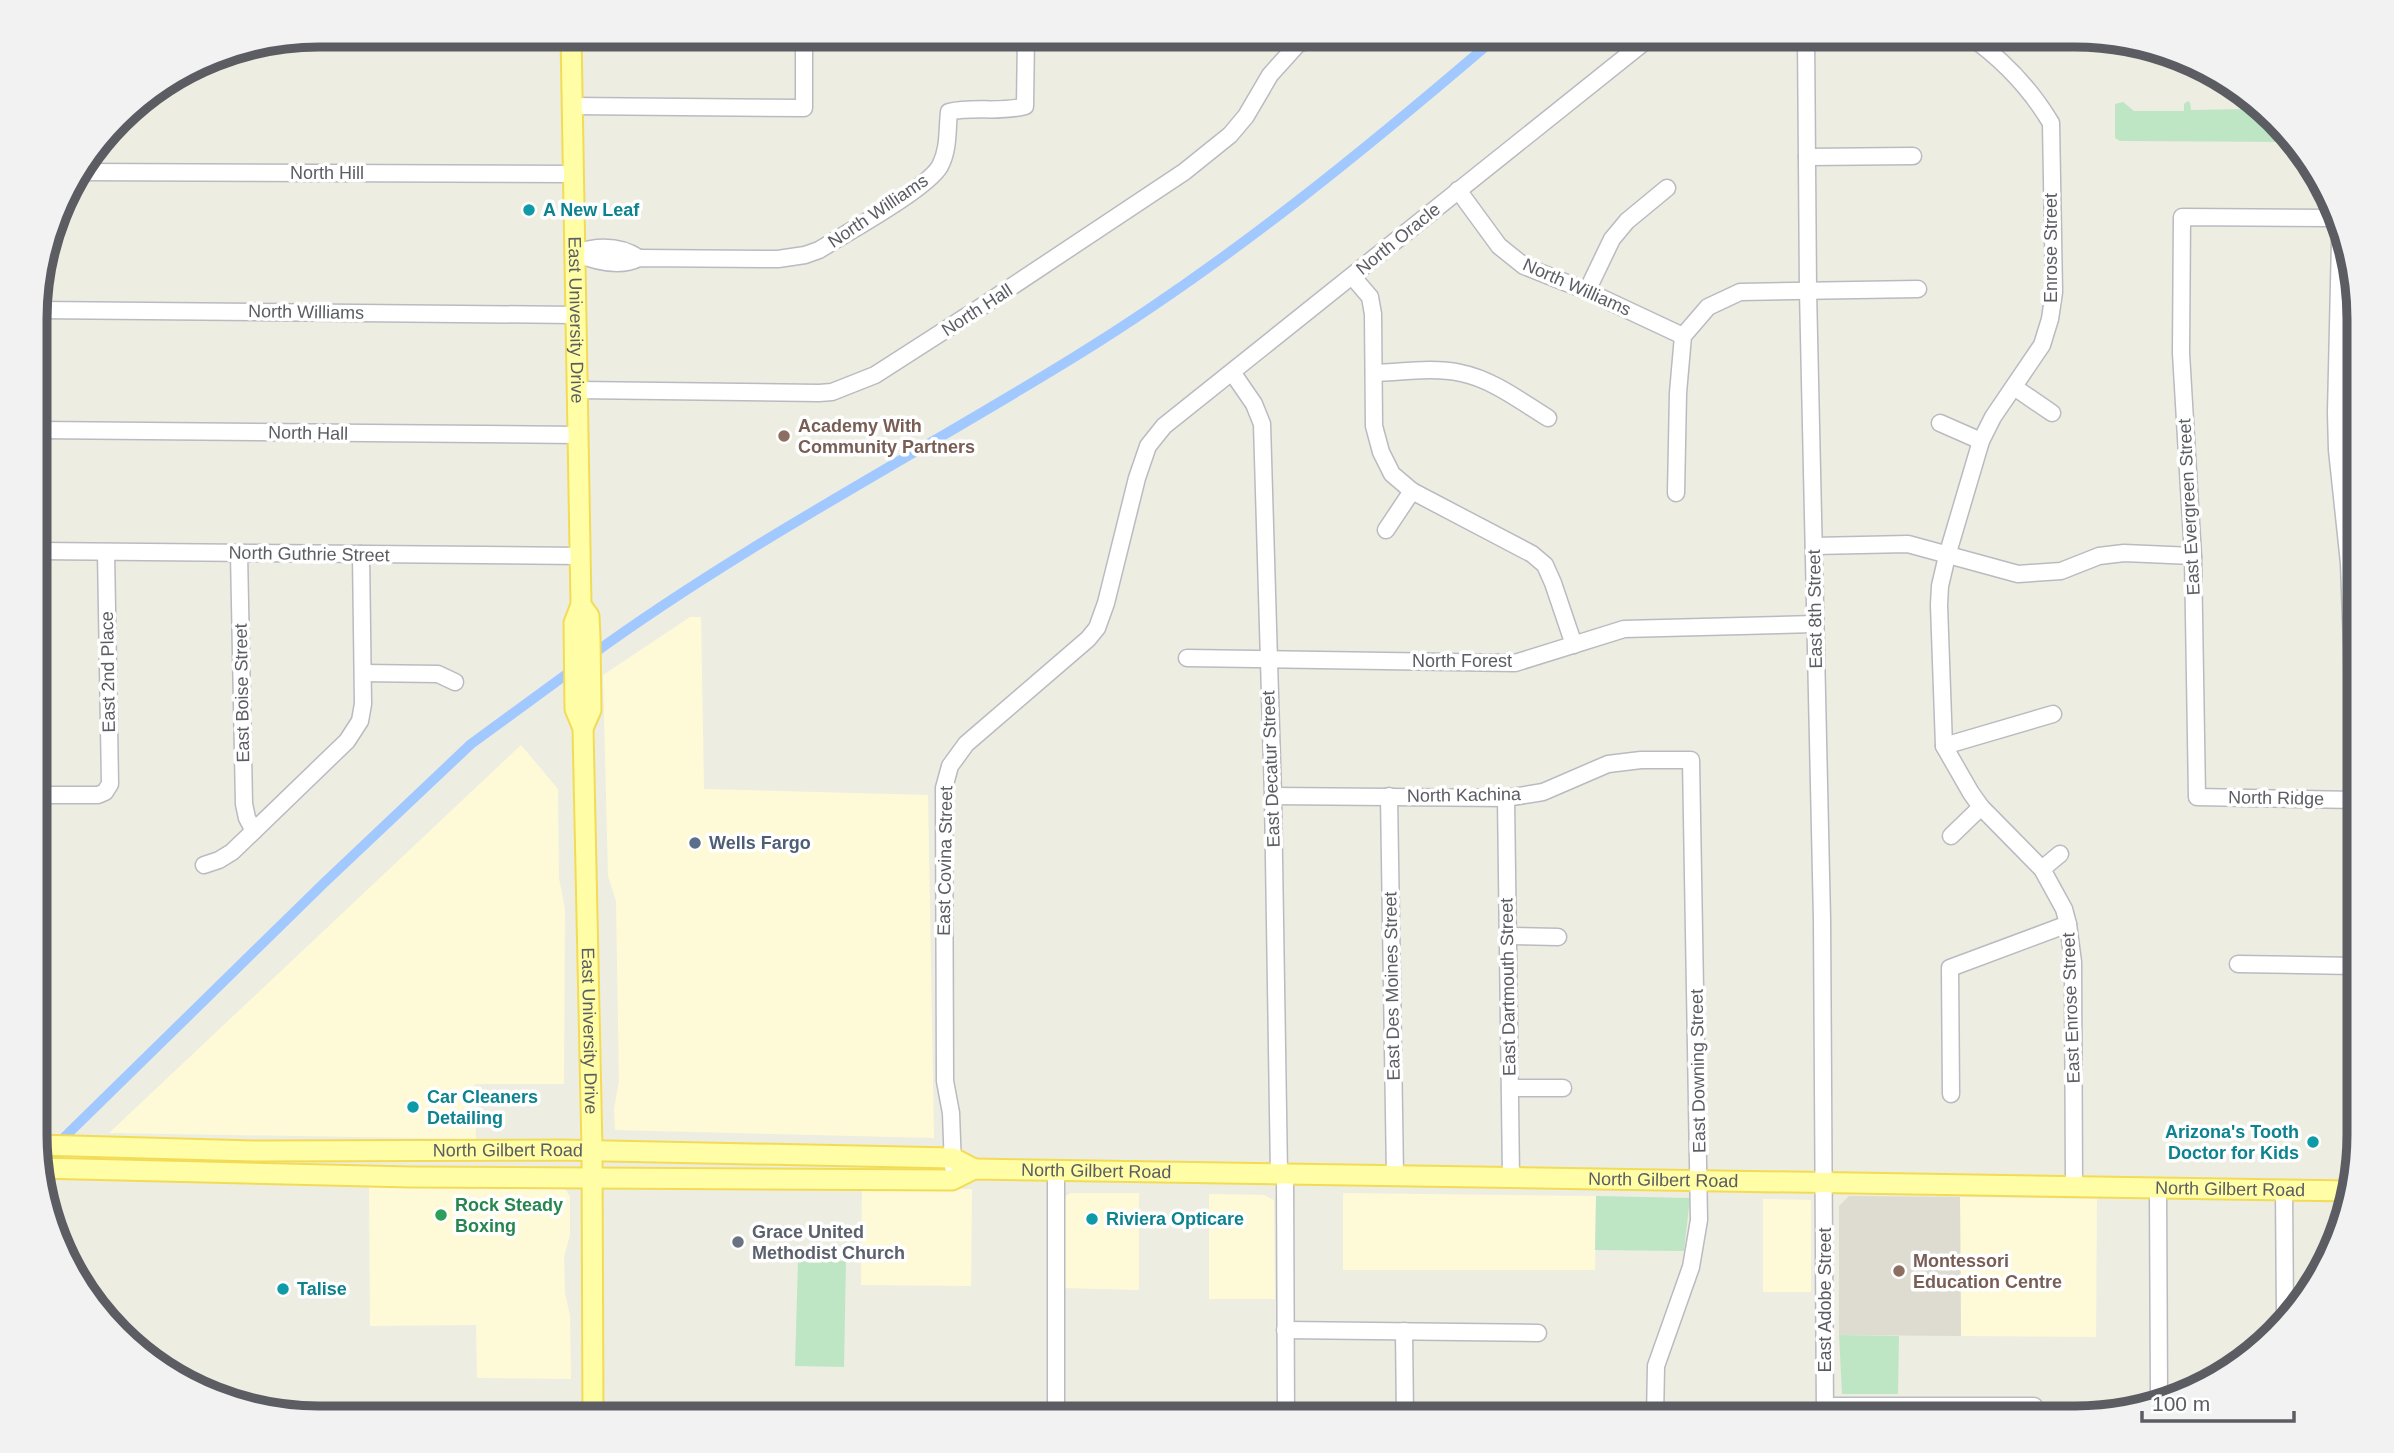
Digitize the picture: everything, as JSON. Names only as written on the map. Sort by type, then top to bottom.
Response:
[{"type":"main road","name":"East University Drive","points":[[571,47],[581,605],[573,623],[574,650],[591,710],[583,728],[592,1150],[593,1406]]},
{"type":"main road","name":"East University Drive","points":[[581,605],[589,616],[590,637],[583,681]]},
{"type":"main road","name":"North Gilbert Road","points":[[48,1145],[254,1151],[592,1150],[953,1158],[974,1170]]},
{"type":"main road","points":[[110,1170],[111,1146]]},
{"type":"main road","points":[[252,1173],[254,1151]]},
{"type":"main road","points":[[410,1152],[410,1177]]},
{"type":"main road","points":[[729,1179],[755,1168],[788,1166],[797,1155]]},
{"type":"main road","points":[[798,1179],[804,1168],[852,1164],[865,1156]]},
{"type":"main road","name":"North Gilbert Road","points":[[50,1168],[410,1177],[953,1180],[974,1170],[2341,1191]]},
{"type":"street","points":[[572,106],[804,108],[804,47]]},
{"type":"street","name":"North Williams","points":[[575,253],[595,246],[631,252],[639,258],[778,259],[819,250],[923,184],[940,166],[947,145],[949,112],[962,109],[1013,110],[1025,106],[1026,47]]},
{"type":"street","name":"North Hall","points":[[577,390],[819,393],[832,392],[876,374],[1184,172],[1230,135],[1289,47]]},
{"type":"street","name":"North Oracle","points":[[1148,446],[1164,426],[1638,47]]},
{"type":"street","name":"East 8th Street","points":[[1806,47],[1808,291],[1822,919],[1824,1182]]},
{"type":"street","name":"Enrose Street","points":[[1986,47],[2038,102],[2050,123],[2054,292],[2042,345],[2014,387]]},
{"type":"street","points":[[1807,157],[1913,156]]},
{"type":"street","name":"North Hill","points":[[91,172],[573,174]]},
{"type":"street","points":[[1587,291],[1612,239],[1627,221],[1667,188]]},
{"type":"street","name":"North Williams","points":[[1458,190],[1499,246],[1524,266],[1587,291],[1683,336]]},
{"type":"street","name":"East Evergreen Street","points":[[2197,797],[2193,556],[2181,353],[2182,217],[2327,218]]},
{"type":"street","points":[[2340,258],[2337,450],[2347,553]]},
{"type":"street","points":[[1353,276],[1370,297],[1374,426],[1381,452],[1392,474],[1412,491],[1532,554],[1545,565],[1573,645]]},
{"type":"street","points":[[1676,493],[1678,393],[1683,336],[1708,307],[1740,292],[1917,289]]},
{"type":"street","name":"North Williams","points":[[47,310],[576,315]]},
{"type":"street","name":"East Decatur Street","points":[[1232,372],[1254,404],[1262,424],[1286,1406]]},
{"type":"street","points":[[1374,373],[1461,373],[1483,380],[1548,418]]},
{"type":"street","points":[[2014,387],[2052,413]]},
{"type":"street","name":"East Enrose Street","points":[[2014,387],[1993,417],[1981,441],[1940,586],[1944,746],[1970,793],[1981,807],[2042,869],[2059,898],[2068,924],[2073,962],[2074,1186]]},
{"type":"street","points":[[1940,423],[1981,441]]},
{"type":"street","name":"North Hall","points":[[47,430],[578,435]]},
{"type":"street","name":"East Covina Street","points":[[953,1180],[951,1113],[945,1081],[944,788],[950,766],[967,744],[1088,639],[1097,628],[1148,446]]},
{"type":"street","points":[[1386,530],[1412,491]]},
{"type":"street","points":[[1814,546],[1908,544],[2018,574],[2061,571],[2099,556],[2124,552],[2193,556]]},
{"type":"street","name":"North Guthrie Street","points":[[47,551],[580,556]]},
{"type":"street","name":"East 2nd Place","points":[[47,796],[93,796],[105,792],[110,779],[106,551]]},
{"type":"street","name":"East Boise Street","points":[[239,553],[244,804],[254,831]]},
{"type":"street","points":[[204,865],[225,857],[357,729],[363,712],[361,554]]},
{"type":"street","name":"North Forest","points":[[1187,658],[1515,663],[1624,629],[1815,624]]},
{"type":"street","points":[[363,673],[438,674],[455,682]]},
{"type":"street","points":[[1944,746],[2053,714]]},
{"type":"street","name":"North Kachina","points":[[1273,796],[1506,798],[1542,792],[1608,764],[1641,760],[1691,760]]},
{"type":"street","name":"East Downing Street","points":[[1655,1406],[1656,1366],[1697,1243],[1700,1180],[1691,760]]},
{"type":"street","name":"East Des Moines Street","points":[[1389,796],[1395,1176]]},
{"type":"street","name":"North Ridge","points":[[2197,797],[2347,800]]},
{"type":"street","name":"East Dartmouth Street","points":[[1506,798],[1511,1177]]},
{"type":"street","points":[[1951,836],[1981,807]]},
{"type":"street","points":[[2042,869],[2060,854]]},
{"type":"street","points":[[1951,1094],[1950,968],[2068,924]]},
{"type":"street","points":[[1508,936],[1558,937]]},
{"type":"street","points":[[2238,964],[2347,966]]},
{"type":"street","points":[[1510,1088],[1563,1088]]},
{"type":"street","points":[[1056,1171],[1056,1406]]},
{"type":"street","name":"East Adobe Street","points":[[1824,1182],[1825,1406]]},
{"type":"street","points":[[2158,1188],[2159,1392]]},
{"type":"street","points":[[2284,1190],[2285,1306]]},
{"type":"street","points":[[1285,1329],[1538,1333]]},
{"type":"street","points":[[1404,1331],[1405,1406]]},
{"type":"shaded area","points":[[690,617],[701,617],[704,789],[928,795],[934,1138],[615,1130],[614,1109],[619,1081],[616,901],[608,876],[603,675]]},
{"type":"shaded area","points":[[521,745],[558,789],[559,878],[565,909],[564,1084],[475,1084],[476,1139],[109,1133]]},
{"type":"shaded area","points":[[369,1186],[558,1187],[566,1190],[570,1197],[570,1235],[564,1257],[565,1293],[570,1316],[571,1379],[477,1378],[476,1325],[370,1326]]},
{"type":"shaded area","points":[[862,1188],[972,1189],[971,1286],[861,1285]]},
{"type":"shaded area","points":[[1071,1193],[1139,1193],[1139,1290],[1063,1288],[1064,1197]]},
{"type":"shaded area","points":[[1343,1193],[1596,1196],[1595,1270],[1343,1270]]},
{"type":"shaded area","points":[[1209,1194],[1264,1195],[1274,1200],[1275,1299],[1209,1299]]},
{"type":"shaded area","name":"Montessori Education Centre","points":[[1849,1196],[1960,1197],[1961,1336],[1839,1335],[1839,1206]]},
{"type":"shaded area","points":[[1960,1197],[2097,1199],[2096,1337],[1961,1336]]},
{"type":"shaded area","points":[[1763,1199],[1811,1200],[1811,1292],[1763,1292]]},
{"type":"green space","points":[[2188,101],[2191,110],[2247,109],[2281,142],[2120,141],[2115,138],[2115,104],[2123,102],[2134,111],[2184,111],[2184,104]]},
{"type":"green space","points":[[1596,1196],[1690,1198],[1684,1251],[1595,1250]]},
{"type":"green space","points":[[798,1260],[846,1261],[844,1367],[795,1366]]},
{"type":"green space","points":[[1839,1335],[1899,1336],[1898,1394],[1842,1394]]},
{"type":"waterway","points":[[590,656],[708,576],[1076,356],[1187,283],[1346,163],[1485,47]]},
{"type":"waterway","points":[[48,1153],[324,883],[471,744],[575,668]]},
{"type":"place","name":"A New Leaf","points":[[529,210]]},
{"type":"place","name":"Academy With Community Partners","points":[[784,436]]},
{"type":"place","name":"Wells Fargo","points":[[695,843]]},
{"type":"place","name":"Car Cleaners Detailing","points":[[413,1107]]},
{"type":"place","name":"Arizona's Tooth Doctor for Kids","points":[[2313,1142]]},
{"type":"place","name":"Rock Steady Boxing","points":[[441,1215]]},
{"type":"place","name":"Riviera Opticare","points":[[1092,1219]]},
{"type":"place","name":"Grace United Methodist Church","points":[[738,1242]]},
{"type":"place","name":"Montessori Education Centre","points":[[1899,1271]]},
{"type":"place","name":"Talise","points":[[283,1289]]}]
